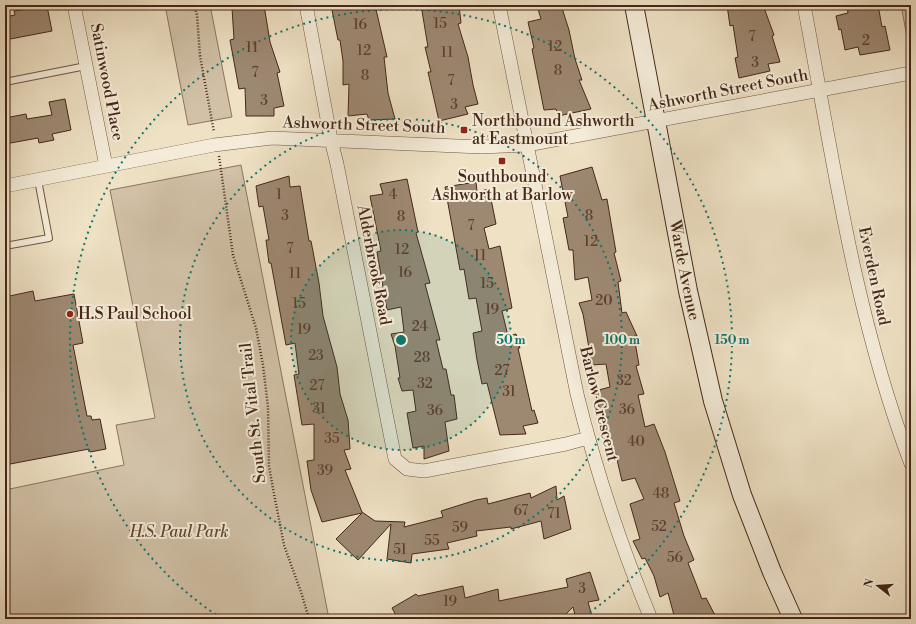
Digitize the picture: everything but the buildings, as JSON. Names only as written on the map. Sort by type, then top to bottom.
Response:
[{"type":"main road","name":"Warde Avenue","points":[[634,5],[688,291],[715,408],[742,495],[772,572],[794,619]]},
{"type":"street","name":"Satinwood Place","points":[[74,5],[106,166]]},
{"type":"street","name":"Alderbrook Road","points":[[306,5],[330,140],[337,164],[392,450],[397,462],[407,469],[424,471],[566,444],[588,438]]},
{"type":"street","name":"Barlow Crescent","points":[[499,5],[569,362],[588,438],[615,523],[651,619]]},
{"type":"street","name":"Everden Road","points":[[804,5],[861,299],[871,342],[911,464]]},
{"type":"street","name":"Ashworth Street South","points":[[5,186],[253,139],[272,138],[330,140],[481,147],[527,145],[911,73]]},
{"type":"lane","points":[[5,82],[86,66]]},
{"type":"lane","points":[[5,246],[49,238],[38,180]]},
{"type":"path","points":[[194,5],[197,15],[200,56],[215,134]]},
{"type":"path","name":"South St. Vital Trail","points":[[219,156],[233,254],[256,328],[263,365],[268,407],[269,466],[274,494],[284,545],[309,619]]},
{"type":"green space","points":[[165,5],[210,5],[232,117],[188,125]]},
{"type":"green space","points":[[901,5],[911,5],[911,48],[909,48]]},
{"type":"green space","name":"H.S. Paul Park","points":[[241,165],[329,619],[5,619],[5,490],[124,465],[116,425],[155,418],[110,190]]},
{"type":"place","name":"Northbound Ashworth at Eastmount","points":[[464,130]]},
{"type":"place","name":"Southbound Ashworth at Barlow","points":[[502,161]]},
{"type":"place","name":"H.S Paul School","points":[[70,314]]}]
